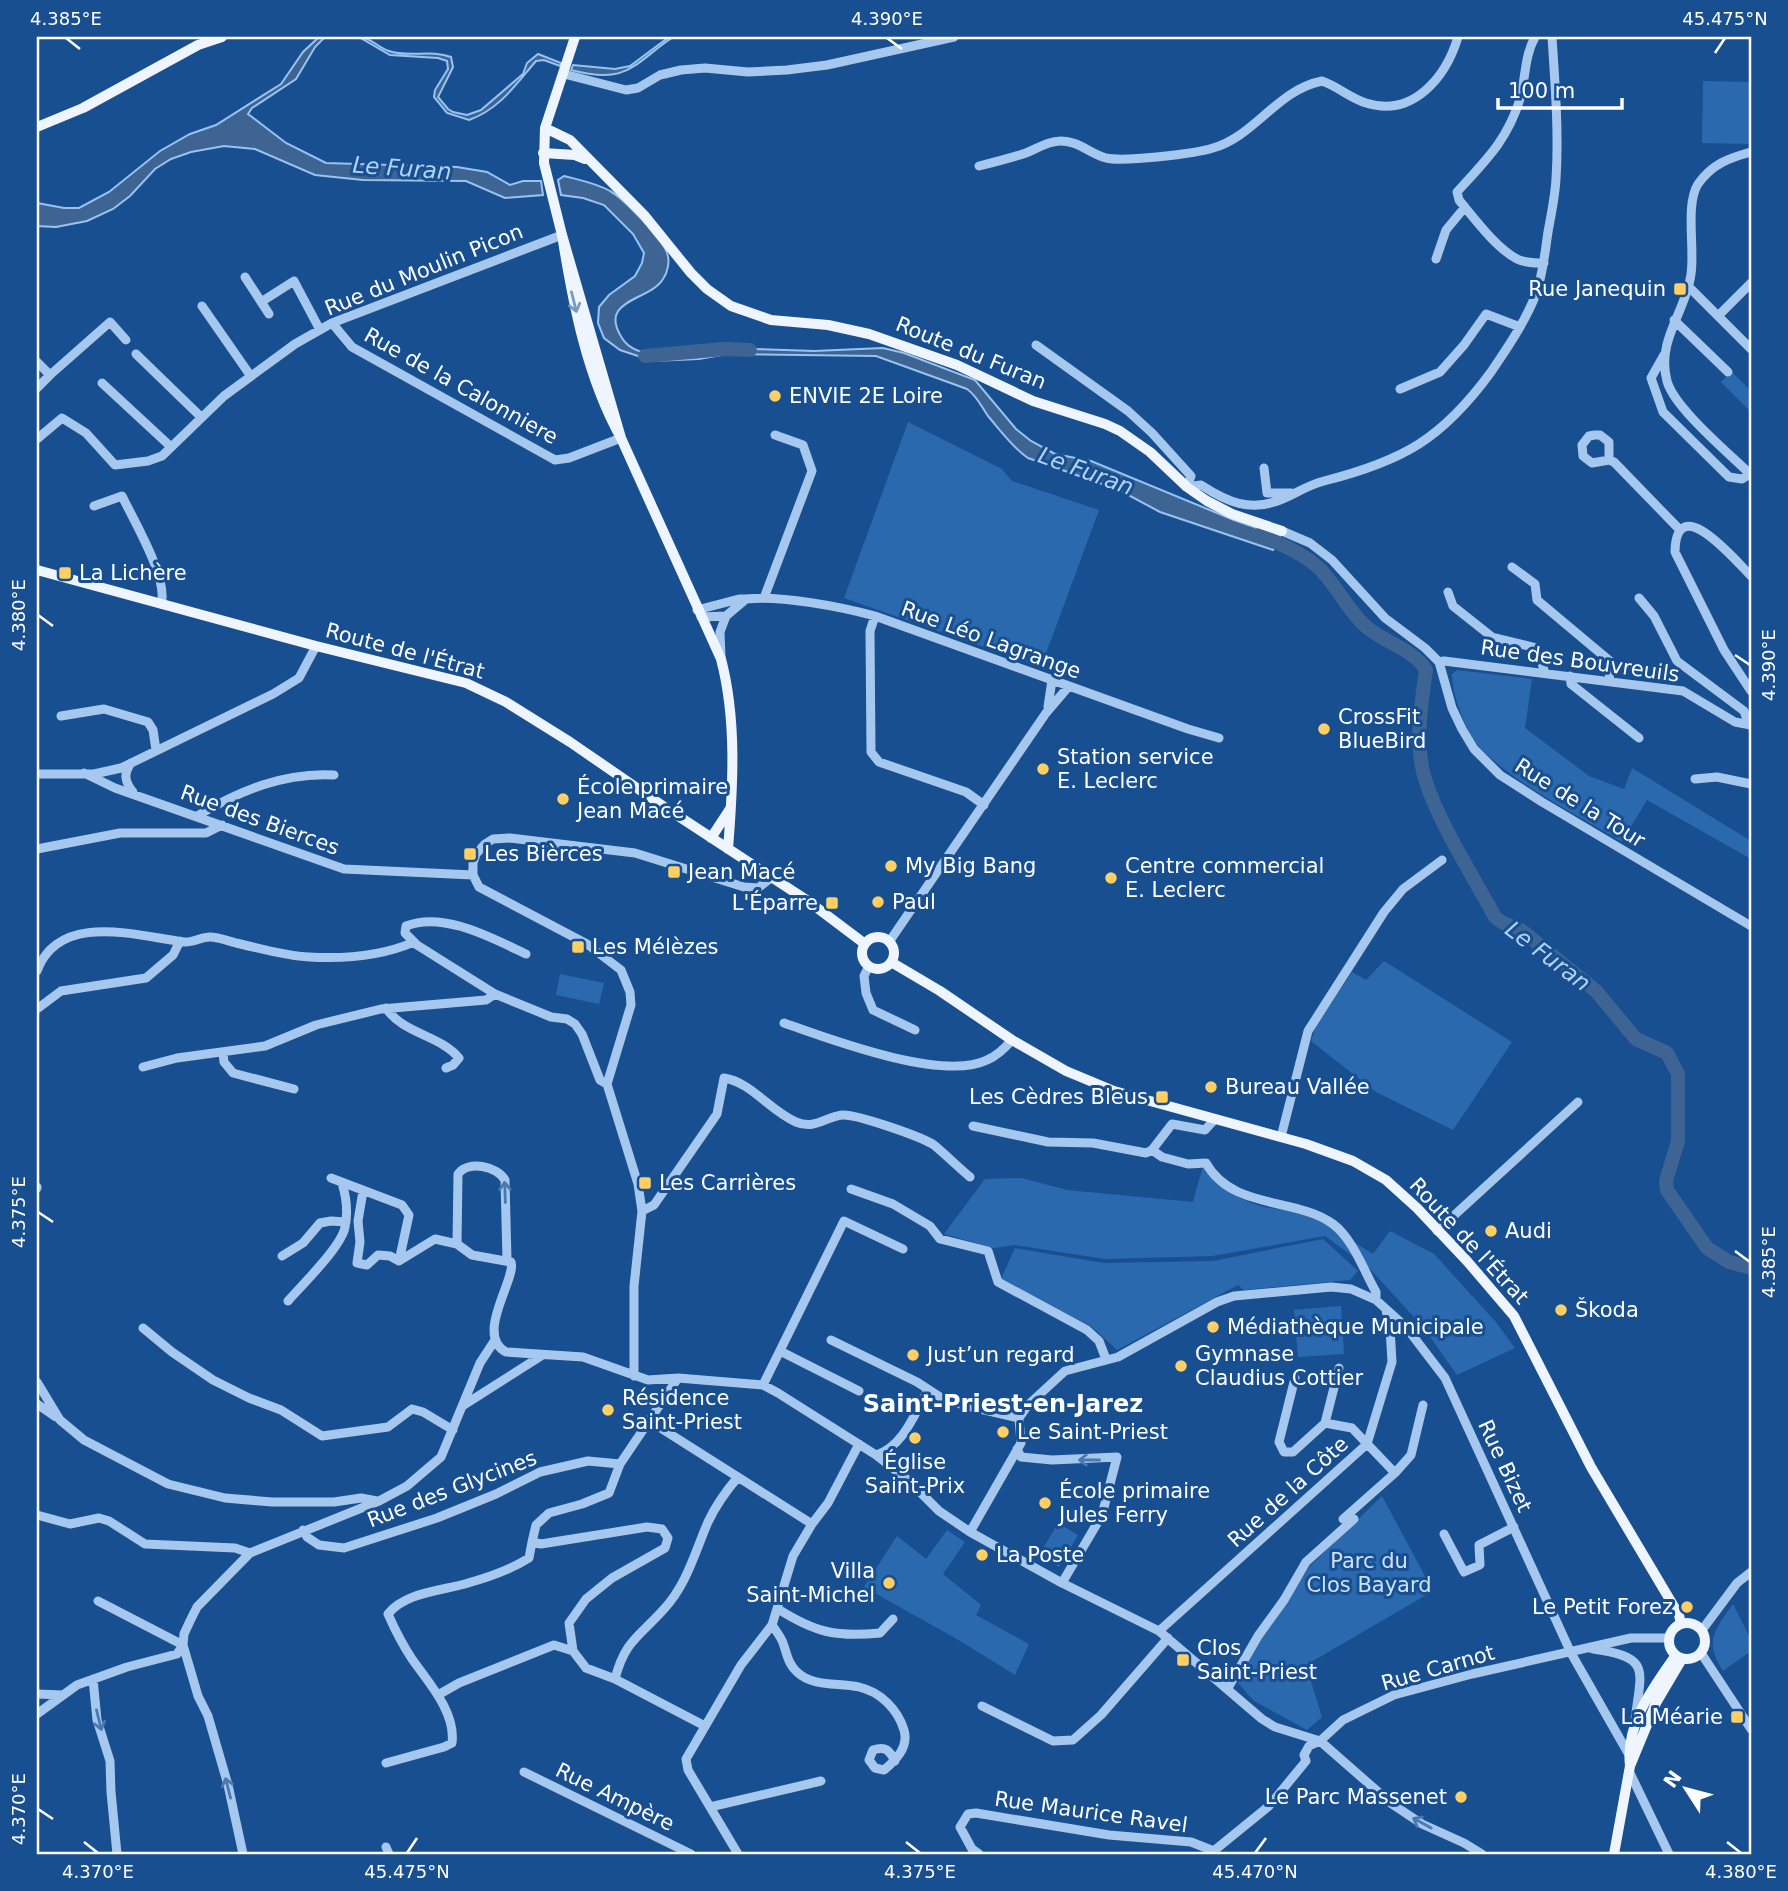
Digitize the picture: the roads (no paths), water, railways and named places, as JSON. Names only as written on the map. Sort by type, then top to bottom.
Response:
[{"type":"main road","points":[[37,127],[83,108],[198,45],[222,37]]},
{"type":"main road","points":[[575,37],[545,128],[543,153],[546,176],[562,235],[569,282],[583,338],[605,410],[621,438],[721,659],[730,693],[731,807],[727,849]]},
{"type":"main road","name":"Route du Furan","points":[[545,128],[570,139],[644,215],[691,273],[707,289],[731,306],[771,320],[828,325],[869,334],[957,365],[1021,396],[1105,424],[1126,434],[1150,452],[1187,487],[1208,501],[1232,513],[1282,531]]},
{"type":"main road","points":[[543,153],[575,155],[591,162]]},
{"type":"main road","name":"Route de l'Étrat","points":[[37,570],[316,646],[466,683],[506,702],[570,742],[836,920],[865,944]]},
{"type":"main road","points":[[711,838],[731,807]]},
{"type":"main road","points":[[877,937],[889,942],[894,953],[891,962],[884,968],[869,966],[862,954],[865,944],[877,937]]},
{"type":"main road","name":"Route de l'Étrat","points":[[891,962],[1066,1072],[1114,1091],[1281,1136],[1353,1161],[1386,1180],[1417,1208],[1467,1261],[1514,1316],[1591,1467],[1679,1615],[1681,1624]]},
{"type":"main road","points":[[1691,1623],[1702,1630],[1705,1643],[1701,1653],[1692,1659],[1679,1657],[1670,1648],[1669,1638],[1673,1629],[1681,1624],[1691,1623]]},
{"type":"main road","points":[[1614,1854],[1634,1725],[1679,1657]]},
{"type":"main road","points":[[1629,1769],[1656,1703],[1679,1657]]},
{"type":"street","points":[[564,74],[626,90],[638,88],[660,75],[681,70],[705,68],[748,72],[814,66],[954,37]]},
{"type":"street","points":[[979,166],[1008,159],[1047,143],[1061,141],[1073,142],[1107,159],[1212,149],[1243,133],[1296,89],[1322,80],[1363,102],[1379,106],[1414,100],[1436,80],[1448,62],[1458,37]]},
{"type":"street","points":[[1535,37],[1526,56],[1520,98],[1505,135],[1499,146],[1457,192],[1458,200],[1503,250],[1529,263],[1544,263]]},
{"type":"street","points":[[1036,345],[1128,411],[1152,433],[1191,476],[1187,487],[1202,485],[1227,501],[1249,506],[1263,505],[1281,500],[1305,486],[1389,462],[1445,426],[1477,390],[1513,340],[1536,293],[1544,263],[1556,182],[1557,132],[1552,37]]},
{"type":"street","points":[[1664,355],[1650,377],[1663,412],[1729,477],[1742,480],[1750,474],[1675,400],[1667,381],[1664,355],[1668,336],[1689,286],[1694,251],[1692,210],[1696,187],[1712,168],[1751,152]]},
{"type":"street","points":[[1436,259],[1446,230],[1465,207]]},
{"type":"street","name":"Rue du Moulin Picon","points":[[37,439],[62,418],[86,433],[115,465],[148,461],[162,456],[201,417],[250,375],[332,323],[562,235]]},
{"type":"street","points":[[245,277],[269,314]]},
{"type":"street","points":[[261,302],[294,281],[320,330]]},
{"type":"street","points":[[1718,316],[1751,283]]},
{"type":"street","points":[[1689,286],[1751,349]]},
{"type":"street","points":[[202,306],[250,375]]},
{"type":"street","points":[[1400,390],[1440,372],[1486,314],[1520,327]]},
{"type":"street","points":[[1674,320],[1728,372]]},
{"type":"street","points":[[37,388],[110,322],[126,340]]},
{"type":"street","name":"Rue de la Calonniere","points":[[332,323],[352,347],[555,460],[569,458],[621,438]]},
{"type":"street","points":[[136,354],[201,417]]},
{"type":"street","points":[[37,362],[50,375]]},
{"type":"street","points":[[102,383],[170,446]]},
{"type":"street","points":[[764,598],[812,471],[803,445],[775,435]]},
{"type":"street","points":[[1609,460],[1680,530]]},
{"type":"street","points":[[1265,468],[1267,493],[1293,493]]},
{"type":"street","points":[[94,506],[122,496],[159,577],[164,597],[161,604]]},
{"type":"street","points":[[1751,576],[1701,528],[1689,526],[1680,530],[1675,540],[1675,552],[1724,650],[1751,691]]},
{"type":"street","name":"Rue de la Tour","points":[[1282,531],[1310,543],[1332,560],[1385,618],[1425,648],[1438,663],[1452,708],[1462,729],[1474,749],[1500,775],[1751,926]]},
{"type":"street","points":[[1512,566],[1535,584],[1536,600],[1611,662],[1609,681]]},
{"type":"street","points":[[1448,592],[1453,606],[1492,637],[1537,648],[1545,673]]},
{"type":"street","name":"Rue Léo Lagrange","points":[[699,613],[739,598],[764,598],[847,608],[1219,738]]},
{"type":"street","points":[[1639,598],[1654,616],[1677,662],[1744,711],[1750,725]]},
{"type":"street","points":[[721,659],[720,632],[726,616],[746,599]]},
{"type":"street","points":[[699,613],[726,616]]},
{"type":"street","points":[[875,616],[870,631],[871,752],[879,762],[966,792],[984,804]]},
{"type":"street","name":"Rue des Bierces","points":[[37,774],[114,770],[132,762],[273,694],[299,678],[316,646]]},
{"type":"street","name":"Rue des Bouvreuils","points":[[1438,663],[1444,661],[1683,691],[1735,722],[1750,725]]},
{"type":"street","points":[[1570,676],[1571,684],[1639,738]]},
{"type":"street","points":[[1046,713],[1052,680]]},
{"type":"street","points":[[889,942],[1046,713],[1069,686]]},
{"type":"street","points":[[61,716],[104,709],[148,722],[153,730],[156,750]]},
{"type":"street","points":[[132,762],[126,771],[125,779],[133,792]]},
{"type":"street","points":[[114,770],[118,789]]},
{"type":"street","name":"Rue des Bierces","points":[[84,773],[118,789],[133,792],[344,869],[473,875]]},
{"type":"street","points":[[197,816],[246,790],[271,781],[318,774],[334,775]]},
{"type":"street","points":[[1695,779],[1717,777],[1751,784]]},
{"type":"street","points":[[37,849],[120,834],[206,833],[222,825]]},
{"type":"street","points":[[634,1376],[634,1286],[642,1211],[638,1184],[607,1084],[631,1005],[630,992],[621,970],[587,944],[485,891],[473,875],[472,863],[485,844],[493,839],[510,838],[635,853],[744,887],[758,888],[771,878]]},
{"type":"street","points":[[1281,1136],[1307,1031],[1384,912],[1402,889],[1442,860]]},
{"type":"street","points":[[527,954],[440,921],[419,921],[406,926],[405,933],[414,942],[495,994],[575,1024],[582,1034],[600,1080],[607,1084]]},
{"type":"street","points":[[37,971],[41,961],[56,943],[75,935],[101,932],[136,932],[188,942],[210,937],[308,957],[359,956],[397,949],[414,942]]},
{"type":"street","points":[[37,1009],[61,992],[146,978],[173,955],[180,941]]},
{"type":"street","points":[[869,966],[864,976],[866,993],[873,1010],[915,1030]]},
{"type":"street","points":[[143,1067],[177,1058],[264,1046],[316,1025],[386,1008],[486,1000],[495,994]]},
{"type":"street","points":[[386,1008],[392,1017],[445,1045],[459,1058],[446,1068]]},
{"type":"street","points":[[784,1023],[866,1052],[960,1066],[986,1062],[1005,1049],[1012,1040]]},
{"type":"street","points":[[223,1053],[224,1062],[233,1073],[294,1089]]},
{"type":"street","points":[[642,1211],[654,1205],[717,1114],[724,1078],[743,1084],[772,1109],[798,1123],[820,1124],[842,1115],[886,1126],[919,1139],[933,1145],[970,1177]]},
{"type":"street","points":[[1437,1231],[1578,1102]]},
{"type":"street","points":[[973,1126],[1048,1142],[1093,1143],[1146,1153],[1153,1150],[1172,1124],[1205,1130],[1215,1119]]},
{"type":"street","points":[[970,1532],[1017,1450],[1021,1435],[1019,1418],[1028,1405],[1065,1371],[1118,1357],[1217,1302],[1234,1296],[1331,1287],[1351,1289],[1376,1300],[1376,1292],[1349,1244],[1334,1225],[1315,1215],[1270,1204],[1230,1188],[1212,1174],[1206,1163],[1188,1164],[1162,1157],[1153,1150]]},
{"type":"street","points":[[457,1244],[458,1174],[463,1167],[471,1165],[494,1171],[501,1174],[505,1180],[507,1260]]},
{"type":"street","points":[[331,1178],[402,1205],[409,1215],[399,1261]]},
{"type":"street","points":[[288,1301],[328,1255],[345,1230],[346,1196],[342,1183]]},
{"type":"street","points":[[851,1189],[892,1204],[930,1226],[940,1240],[988,1251],[999,1282],[1087,1330],[1099,1340],[1106,1359]]},
{"type":"street","points":[[363,1191],[356,1264],[367,1265],[378,1255],[390,1256],[399,1261]]},
{"type":"street","points":[[282,1256],[303,1243],[320,1223],[346,1220],[358,1227]]},
{"type":"street","points":[[763,1385],[844,1221],[903,1249]]},
{"type":"street","points":[[243,1854],[212,1728],[198,1696],[183,1645],[184,1634],[197,1608],[250,1553],[379,1501],[407,1486],[441,1457],[464,1405],[467,1391],[495,1340],[499,1301],[513,1270],[511,1262],[507,1260],[472,1255],[457,1244],[435,1239],[399,1261]]},
{"type":"street","name":"Rue Bizet","points":[[1376,1300],[1406,1327],[1445,1378],[1571,1653],[1629,1753]]},
{"type":"street","name":"Rue de la Côte","points":[[1159,1631],[1367,1444],[1392,1362],[1390,1328],[1385,1308]]},
{"type":"street","points":[[143,1328],[213,1380],[248,1398],[281,1410],[322,1436],[388,1427],[412,1409],[423,1412],[453,1430]]},
{"type":"street","points":[[495,1340],[501,1350],[506,1352],[583,1357],[649,1380],[678,1378],[763,1385],[876,1455],[909,1481],[939,1511],[970,1532],[1062,1583],[1159,1631],[1262,1719],[1275,1727],[1320,1741],[1392,1804],[1422,1824],[1482,1854]]},
{"type":"street","points":[[831,1340],[963,1405],[1019,1418]]},
{"type":"street","points":[[780,1351],[859,1391]]},
{"type":"street","points":[[464,1405],[541,1356]]},
{"type":"street","points":[[1295,1377],[1279,1442],[1284,1452],[1293,1452],[1325,1423],[1339,1368]]},
{"type":"street","points":[[386,1763],[452,1743],[453,1736],[438,1695],[398,1637],[388,1614],[395,1605],[421,1595],[509,1570],[529,1558],[536,1525],[549,1513],[609,1493],[620,1464],[678,1378]]},
{"type":"street","points":[[37,1382],[60,1420]]},
{"type":"street","points":[[876,1455],[889,1451],[898,1441],[929,1390]]},
{"type":"street","points":[[37,1404],[84,1440],[167,1484],[225,1498],[272,1502],[334,1502],[361,1498],[379,1501]]},
{"type":"street","points":[[1343,1519],[1395,1473],[1411,1455],[1423,1405]]},
{"type":"street","points":[[648,1420],[812,1524]]},
{"type":"street","points":[[1325,1423],[1352,1428],[1395,1473]]},
{"type":"street","points":[[738,1854],[688,1769],[686,1759],[741,1665],[772,1625],[793,1556],[828,1503],[859,1444]]},
{"type":"street","points":[[1017,1450],[1021,1457],[1039,1459],[1105,1460],[1117,1457],[1102,1515],[1062,1583]]},
{"type":"street","name":"Rue des Glycines","points":[[303,1530],[307,1537],[319,1545],[344,1548],[437,1518],[496,1494],[540,1472],[588,1461],[620,1464]]},
{"type":"street","points":[[615,1679],[627,1648],[664,1609],[681,1585],[722,1496],[737,1477]]},
{"type":"street","points":[[334,1502],[339,1505],[343,1514]]},
{"type":"street","points":[[37,1515],[70,1524],[99,1518],[109,1521],[145,1544],[235,1548],[250,1553]]},
{"type":"street","points":[[1228,1688],[1306,1562],[1354,1519]]},
{"type":"street","points":[[532,1542],[541,1544],[647,1527],[662,1529],[668,1538],[665,1548],[612,1578],[586,1599],[569,1623],[573,1651],[586,1668],[615,1679],[705,1726]]},
{"type":"street","points":[[1444,1534],[1464,1572],[1480,1565],[1479,1545],[1514,1527]]},
{"type":"street","points":[[1702,1630],[1737,1583],[1751,1572]]},
{"type":"street","points":[[98,1601],[183,1645]]},
{"type":"street","points":[[778,1609],[798,1622],[828,1634],[880,1633],[893,1619]]},
{"type":"street","points":[[772,1625],[783,1641],[788,1661],[798,1674],[826,1684],[860,1687],[890,1704],[900,1718],[906,1738],[895,1761]]},
{"type":"street","points":[[982,1706],[1054,1741],[1073,1740],[1101,1716],[1168,1638]]},
{"type":"street","name":"Rue Carnot","points":[[1212,1853],[1269,1806],[1306,1761],[1304,1755],[1309,1746],[1320,1741],[1343,1720],[1394,1695],[1472,1674],[1631,1638],[1669,1638]]},
{"type":"street","points":[[37,1714],[78,1685],[177,1654],[183,1645]]},
{"type":"street","points":[[438,1695],[554,1645],[573,1651]]},
{"type":"street","points":[[1587,1649],[1624,1655],[1639,1666],[1641,1674],[1634,1725]]},
{"type":"street","points":[[1701,1653],[1751,1730]]},
{"type":"street","points":[[93,1679],[97,1720],[110,1761],[117,1854]]},
{"type":"street","points":[[37,1694],[63,1695]]},
{"type":"street","points":[[1629,1769],[1669,1854]]},
{"type":"street","name":"Rue Ampère","points":[[524,1772],[691,1854]]},
{"type":"street","points":[[710,1807],[821,1781]]},
{"type":"street","name":"Rue Maurice Ravel","points":[[979,1854],[972,1849],[960,1827],[968,1814],[1109,1835],[1191,1842],[1212,1853]]},
{"type":"water","points":[[319,37],[325,37],[315,47],[296,79],[252,108],[248,114],[286,143],[326,163],[457,167],[487,172],[510,185],[523,181],[541,181],[543,195],[505,198],[466,181],[363,180],[315,175],[255,149],[224,146],[171,159],[155,169],[130,196],[113,209],[87,221],[56,227],[37,226],[37,203],[79,208],[109,192],[160,151],[190,134],[216,125],[281,84],[303,52]]},
{"type":"water","points":[[359,37],[397,53],[451,57],[453,67],[438,97],[448,109],[467,115],[481,110],[523,74],[527,63],[538,54],[561,63],[560,66],[544,60],[536,61],[499,103],[469,120],[447,113],[434,97],[435,90],[448,69],[447,61],[390,55]]},
{"type":"water","points":[[669,37],[673,37],[638,64],[618,74],[590,74],[571,70],[573,65],[615,69],[630,66]]},
{"type":"water","points":[[564,176],[599,186],[616,195],[651,229],[667,253],[668,266],[663,279],[648,292],[628,302],[616,315],[616,325],[622,338],[635,350],[664,356],[753,349],[814,351],[883,348],[904,353],[975,380],[1016,429],[1055,454],[1091,461],[1280,536],[1273,550],[1160,512],[1119,490],[1028,458],[1007,438],[967,389],[876,356],[727,354],[699,359],[653,361],[620,350],[604,338],[598,323],[599,307],[609,295],[635,276],[644,253],[633,234],[604,205],[561,195],[558,180]]},
{"type":"waterway","name":"Le Furan","points":[[645,356],[724,349],[750,350]]},
{"type":"waterway","name":"Le Furan","points":[[1259,535],[1315,564],[1362,623],[1415,657],[1426,670],[1420,726],[1422,769],[1432,798],[1458,850],[1495,917],[1521,930],[1596,991],[1636,1039],[1667,1053],[1678,1074],[1678,1141],[1666,1181],[1667,1190],[1707,1248],[1729,1262],[1751,1268]]},
{"type":"place","name":"Rue Janequin","points":[[1680,289]]},
{"type":"place","name":"ENVIE 2E Loire","points":[[775,396]]},
{"type":"place","name":"La Lichère","points":[[65,573]]},
{"type":"place","name":"CrossFit BlueBird","points":[[1324,729]]},
{"type":"place","name":"Station service E. Leclerc","points":[[1043,769]]},
{"type":"place","name":"École primaire Jean Macé","points":[[563,799]]},
{"type":"place","name":"Les Bièrces","points":[[470,854]]},
{"type":"place","name":"My Big Bang","points":[[891,866]]},
{"type":"place","name":"Jean Macé","points":[[674,872]]},
{"type":"place","name":"Centre commercial E. Leclerc","points":[[1111,878]]},
{"type":"place","name":"Paul","points":[[878,902]]},
{"type":"place","name":"L'Éparre","points":[[832,903]]},
{"type":"place","name":"Les Mélèzes","points":[[578,947]]},
{"type":"place","name":"Bureau Vallée","points":[[1211,1087]]},
{"type":"place","name":"Les Cèdres Bleus","points":[[1162,1097]]},
{"type":"place","name":"Les Carrières","points":[[645,1183]]},
{"type":"place","name":"Audi","points":[[1491,1231]]},
{"type":"place","name":"Škoda","points":[[1561,1310]]},
{"type":"place","name":"Médiathèque Municipale","points":[[1213,1327]]},
{"type":"place","name":"Just’un regard","points":[[913,1355]]},
{"type":"place","name":"Gymnase Claudius Cottier","points":[[1181,1366]]},
{"type":"place","name":"Résidence Saint-Priest","points":[[608,1410]]},
{"type":"place","name":"Le Saint-Priest","points":[[1003,1432]]},
{"type":"place","name":"Église Saint-Prix","points":[[915,1438]]},
{"type":"place","name":"École primaire Jules Ferry","points":[[1045,1503]]},
{"type":"place","name":"La Poste","points":[[982,1555]]},
{"type":"place","name":"Villa Saint-Michel","points":[[889,1583]]},
{"type":"place","name":"Le Petit Forez","points":[[1687,1607]]},
{"type":"place","name":"Clos Saint-Priest","points":[[1183,1660]]},
{"type":"place","name":"La Méarie","points":[[1737,1717]]},
{"type":"place","name":"Le Parc Massenet","points":[[1461,1797]]},
{"type":"district","name":"Saint-Priest-en-Jarez","points":[[1003,1404]]},
{"type":"park label","name":"Parc du Clos Bayard","points":[[1369,1573]]}]
